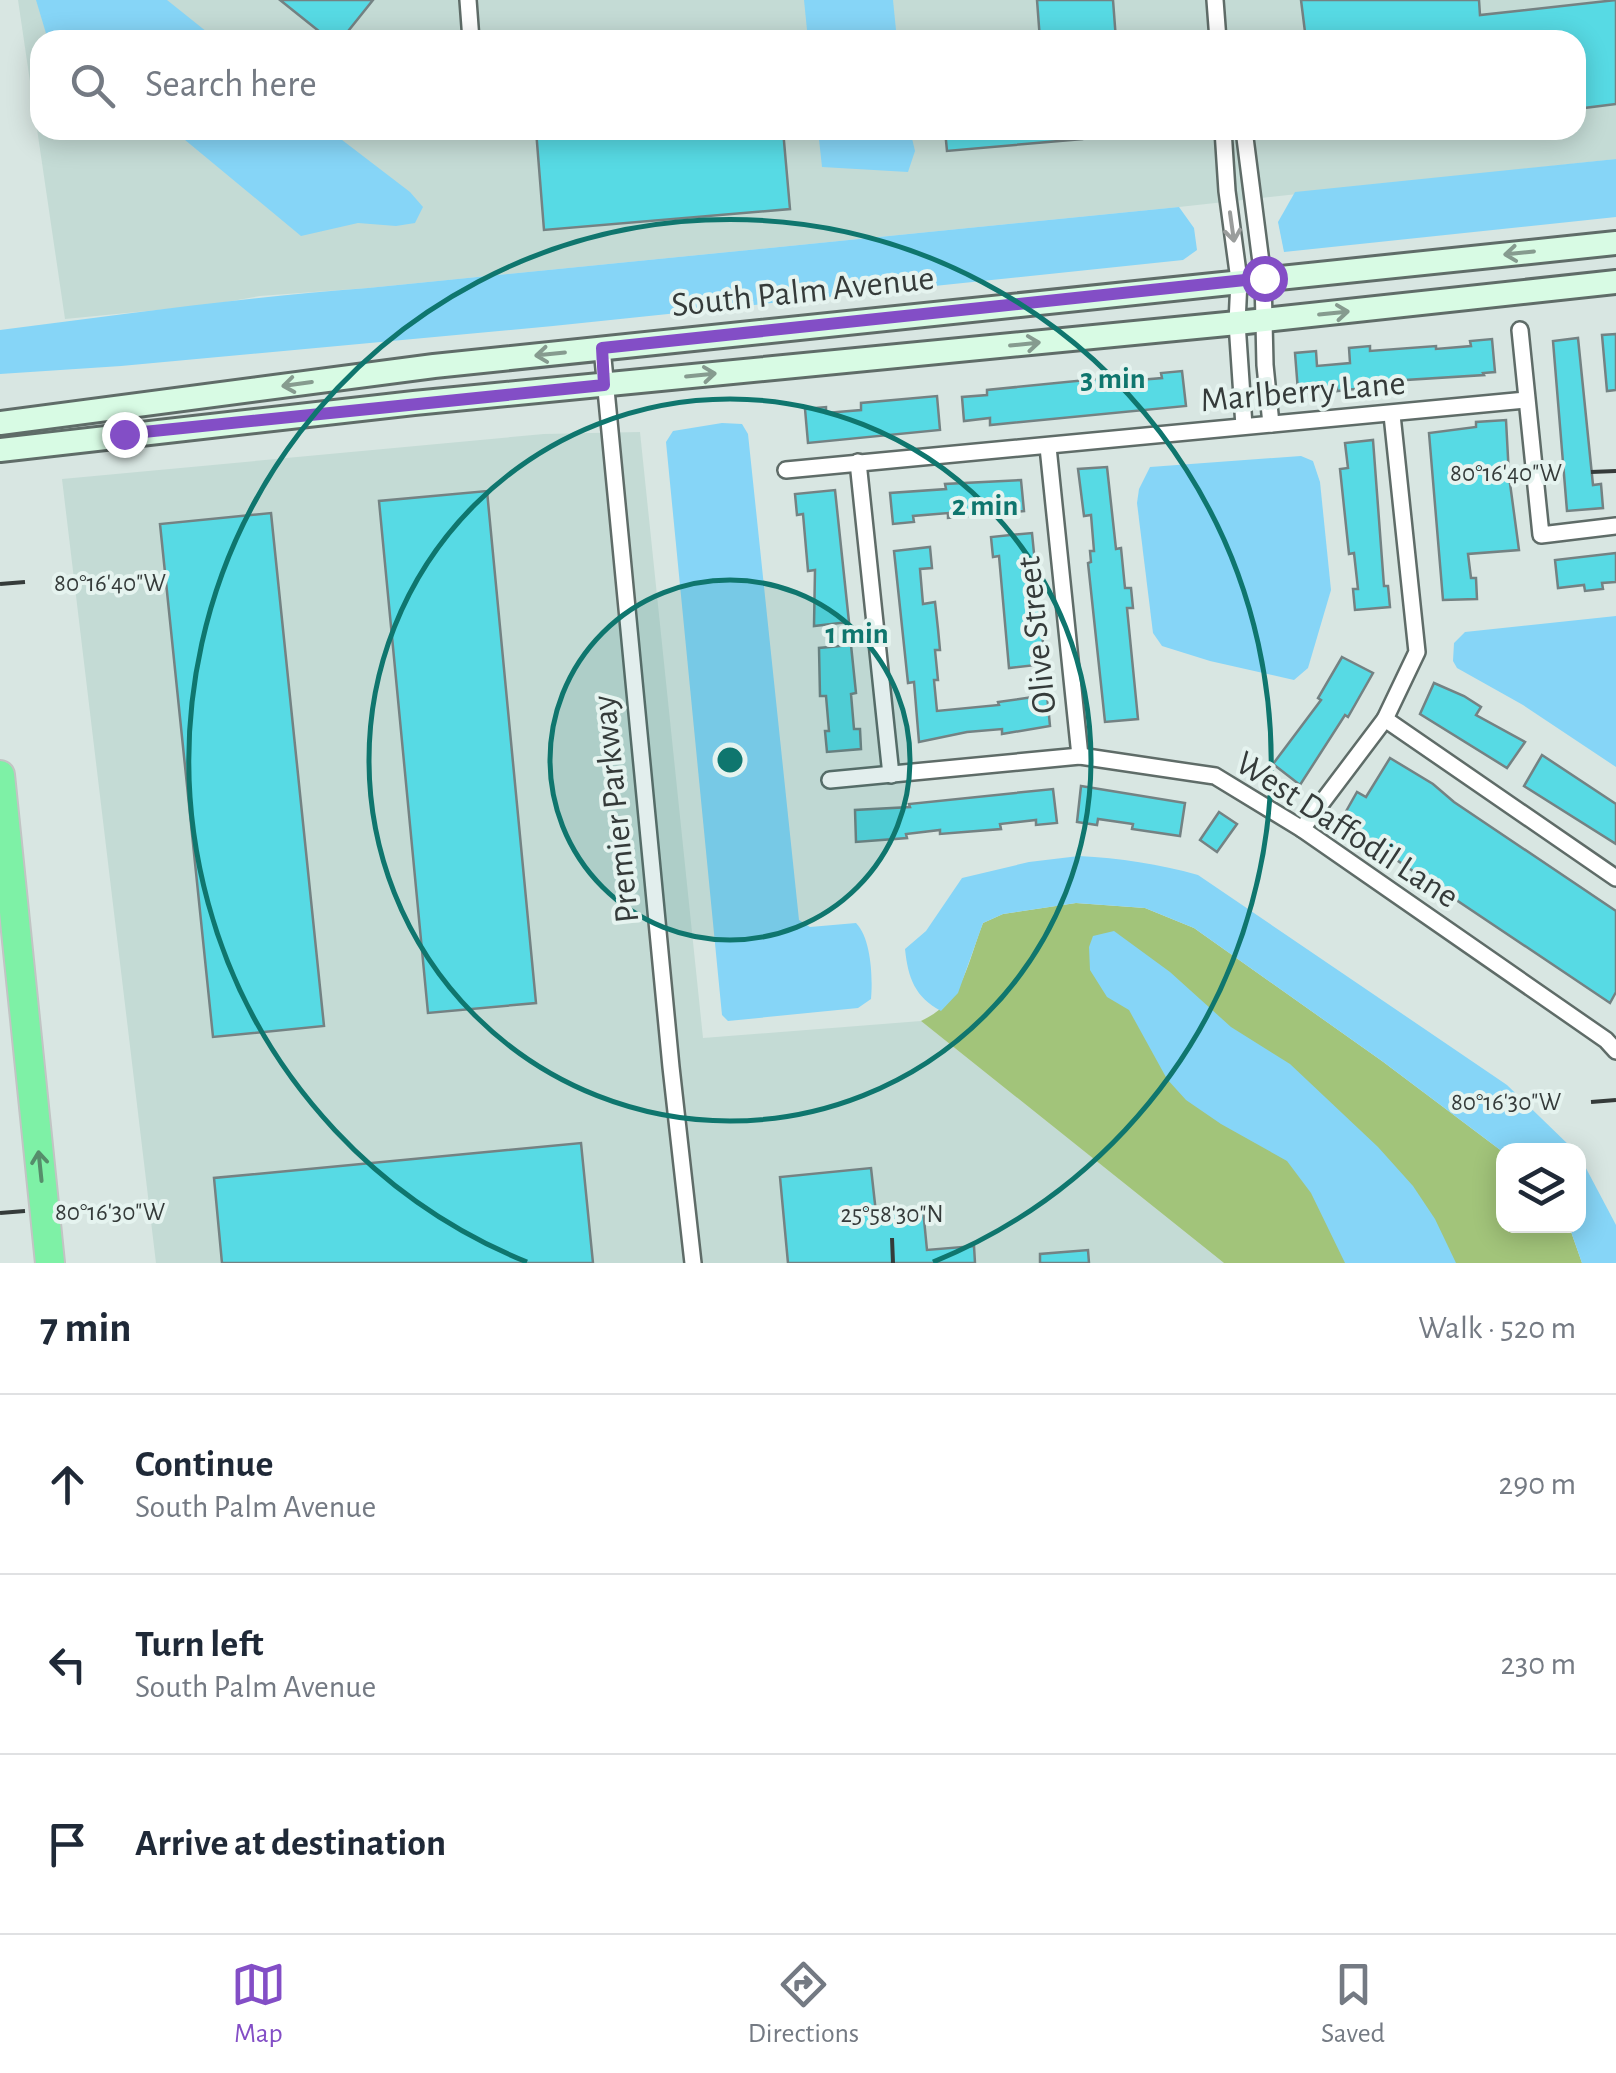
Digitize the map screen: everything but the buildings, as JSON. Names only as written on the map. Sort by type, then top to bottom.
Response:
[{"type":"highway","points":[[0,775],[50,1263]]},
{"type":"main road","name":"South Palm Avenue","points":[[0,424],[434,366],[1616,244]]},
{"type":"main road","name":"South Palm Avenue","points":[[0,450],[162,430],[1616,282]]},
{"type":"street","points":[[468,0],[470,30]]},
{"type":"street","points":[[1215,6],[1226,30]]},
{"type":"street","points":[[1224,140],[1239,280],[1237,323],[1244,426]]},
{"type":"street","points":[[1245,140],[1264,278],[1265,365],[1271,424]]},
{"type":"street","points":[[1520,330],[1541,534],[1616,526]]},
{"type":"street","name":"Premier Parkway","points":[[602,348],[693,1263]]},
{"type":"street","name":"Marlberry Lane","points":[[786,470],[1526,400]]},
{"type":"street","points":[[1302,829],[1385,719],[1418,652],[1392,415]]},
{"type":"street","name":"Olive Street","points":[[1048,448],[1080,756]]},
{"type":"street","points":[[858,462],[891,774]]},
{"type":"street","points":[[1385,719],[1616,878]]},
{"type":"street","name":"West Daffodil Lane","points":[[830,780],[1080,756],[1215,776],[1302,829],[1613,1041]]},
{"type":"shaded area","points":[[18,0],[1616,0],[1616,159],[1179,207],[260,296],[65,319],[39,140],[1586,140],[1586,30],[30,30],[30,81]]},
{"type":"shaded area","points":[[640,432],[703,1038],[921,1021],[1224,1263],[156,1263],[62,479],[544,434]]},
{"type":"green space","points":[[1076,903],[1145,908],[1194,928],[1496,1147],[1496,1233],[1571,1233],[1582,1263],[1224,1263],[921,1021],[936,1013],[955,992],[983,923],[1003,914]]},
{"type":"water","points":[[36,0],[167,0],[204,30],[45,30]]},
{"type":"water","points":[[804,0],[893,0],[896,30],[807,30]]},
{"type":"water","points":[[185,140],[342,140],[410,192],[423,207],[415,223],[358,223],[301,236]]},
{"type":"water","points":[[819,140],[912,140],[915,151],[908,172],[822,167]]},
{"type":"water","points":[[1616,159],[1616,217],[1284,252],[1278,222],[1295,192]]},
{"type":"water","points":[[1179,207],[1194,228],[1197,250],[1183,260],[553,326],[0,374],[0,330],[276,296]]},
{"type":"water","points":[[722,423],[742,424],[748,434],[799,920],[810,927],[856,923],[861,930],[870,958],[872,990],[871,999],[858,1008],[728,1021],[722,1015],[666,442],[673,431]]},
{"type":"water","points":[[1301,456],[1313,461],[1320,482],[1331,590],[1308,668],[1294,680],[1162,646],[1153,633],[1137,503],[1150,467]]},
{"type":"water","points":[[1616,616],[1616,767],[1523,705],[1457,668],[1453,661],[1454,643],[1465,632]]},
{"type":"water","points":[[1079,856],[1109,858],[1198,875],[1507,1085],[1567,1143],[1496,1143],[1496,1147],[1194,928],[1145,908],[1076,903],[1003,914],[983,923],[958,993],[941,1011],[919,993],[908,969],[905,949],[926,931],[962,878],[1029,862]]},
{"type":"water","points":[[1114,931],[1170,972],[1231,1027],[1290,1064],[1378,1147],[1413,1186],[1435,1219],[1456,1263],[1345,1263],[1311,1193],[1287,1161],[1186,1100],[1167,1079],[1129,1010],[1107,997],[1090,970],[1089,947],[1093,936]]},
{"type":"water","points":[[1586,1168],[1616,1225],[1616,1263],[1582,1263],[1571,1233],[1586,1233]]},
{"type":"route","points":[[124,434],[604,385],[602,348],[1264,278]]}]
